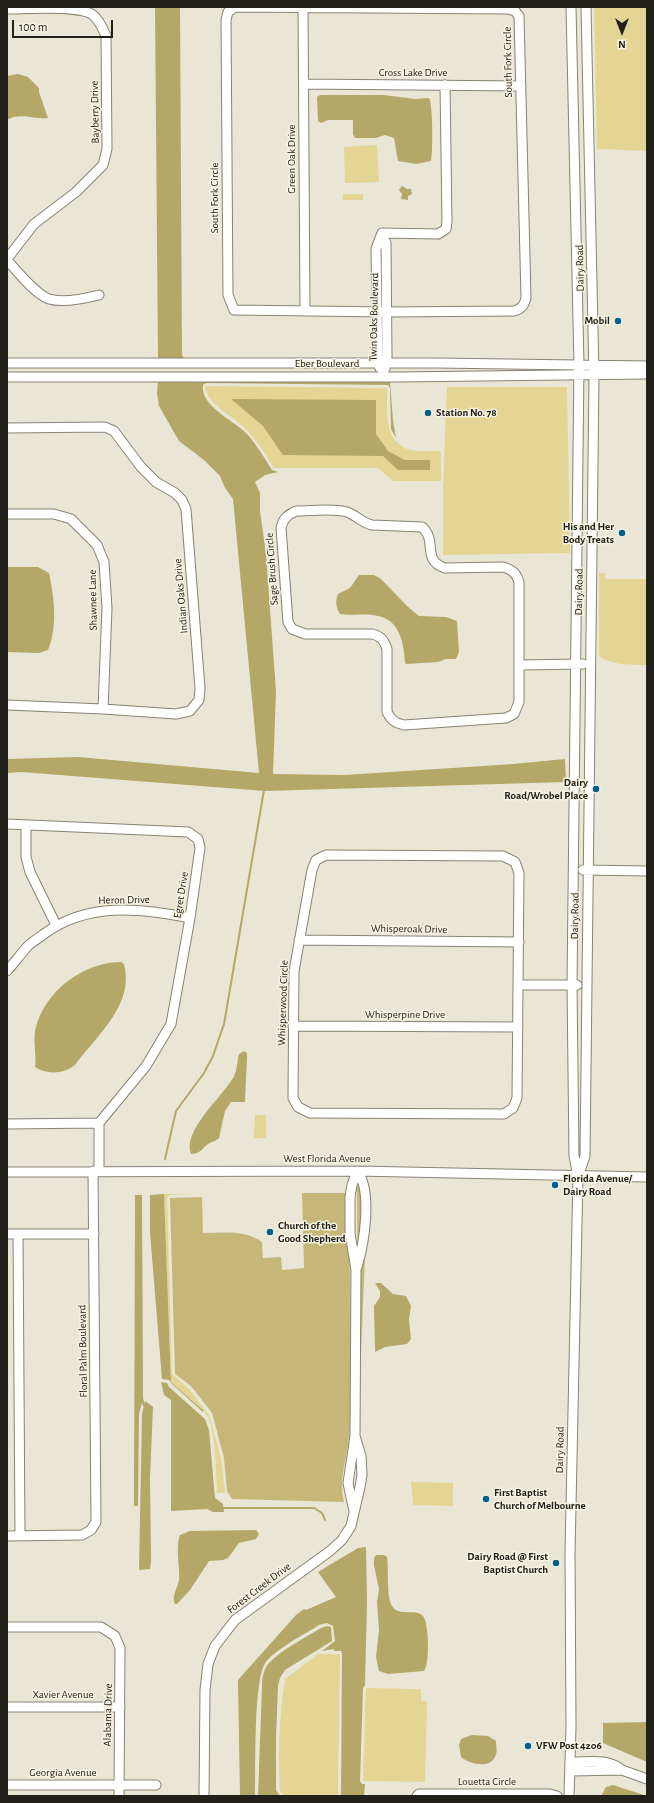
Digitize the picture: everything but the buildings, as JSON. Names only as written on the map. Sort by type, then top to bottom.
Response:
[{"type":"street","name":"South Fork Circle","points":[[235,7],[507,8],[515,11],[519,16],[521,86],[526,298],[524,305],[519,309],[514,311],[387,312],[234,310],[230,304],[228,295],[226,20],[228,12],[235,7]]},
{"type":"street","name":"Green Oak Drive","points":[[303,7],[305,311]]},
{"type":"street","name":"Dairy Road","points":[[570,1796],[570,1553],[578,1176],[574,1156],[572,985],[580,365],[571,7]]},
{"type":"street","name":"Dairy Road","points":[[578,1176],[584,1156],[594,376],[586,7]]},
{"type":"street","name":"Bayberry Drive","points":[[7,9],[78,9],[93,15],[102,25],[106,36],[107,149],[103,165],[76,192],[34,224],[7,259]]},
{"type":"street","name":"Cross Lake Drive","points":[[304,84],[521,86]]},
{"type":"street","points":[[382,233],[438,234],[446,229],[445,85]]},
{"type":"street","name":"Twin Oaks Boulevard","points":[[382,233],[376,249],[377,312],[384,376]]},
{"type":"street","name":"Twin Oaks Boulevard","points":[[382,233],[386,243],[387,312],[382,364]]},
{"type":"street","points":[[7,259],[37,291],[49,299],[80,300],[99,295]]},
{"type":"street","name":"Eber Boulevard","points":[[7,363],[647,366]]},
{"type":"street","name":"Eber Boulevard","points":[[7,377],[594,376],[647,374]]},
{"type":"street","name":"Indian Oaks Drive","points":[[7,428],[105,428],[114,431],[128,452],[141,467],[156,482],[175,493],[182,500],[186,509],[200,688],[199,700],[190,711],[176,714],[7,705]]},
{"type":"street","name":"Sage Brush Circle","points":[[296,511],[341,511],[349,513],[365,524],[413,525],[422,527],[427,531],[430,539],[430,553],[432,560],[437,566],[445,568],[503,567],[511,569],[516,574],[519,582],[519,665],[517,708],[514,714],[506,718],[404,725],[397,724],[391,720],[387,712],[387,649],[380,636],[372,634],[305,634],[292,629],[288,622],[281,528],[283,521],[288,514],[296,511]]},
{"type":"street","name":"Shawnee Lane","points":[[7,514],[54,514],[71,519],[97,545],[104,562],[107,608],[103,709]]},
{"type":"street","points":[[519,665],[590,664]]},
{"type":"street","name":"Egret Drive","points":[[7,824],[188,832],[198,840],[200,848],[190,918],[171,1024],[146,1066],[99,1123]]},
{"type":"street","points":[[26,825],[26,857],[30,872],[56,925]]},
{"type":"street","name":"Whisperwood Circle","points":[[326,855],[503,856],[515,862],[519,873],[519,942],[517,1098],[513,1108],[504,1114],[489,1114],[310,1113],[298,1107],[293,1098],[293,1026],[294,971],[299,940],[312,870],[316,860],[326,855]]},
{"type":"street","points":[[574,870],[647,871]]},
{"type":"street","name":"Heron Drive","points":[[7,971],[28,946],[56,925],[81,915],[98,911],[141,910],[190,918]]},
{"type":"street","name":"Whisperoak Drive","points":[[299,940],[519,942]]},
{"type":"street","points":[[518,985],[586,986]]},
{"type":"street","name":"Whisperpine Drive","points":[[293,1026],[518,1027]]},
{"type":"street","points":[[7,1124],[99,1123],[96,1171]]},
{"type":"street","name":"Floral Palm Boulevard","points":[[20,1536],[82,1535],[91,1530],[96,1522],[94,1234],[96,1171]]},
{"type":"street","name":"West Florida Avenue","points":[[7,1172],[357,1171],[647,1177]]},
{"type":"street","name":"Forest Creek Drive","points":[[354,1513],[348,1483],[355,1436],[356,1270],[350,1233],[350,1204],[352,1185],[357,1171]]},
{"type":"street","name":"Forest Creek Drive","points":[[356,1270],[361,1254],[365,1195],[362,1177],[357,1171]]},
{"type":"street","points":[[7,1234],[94,1234]]},
{"type":"street","points":[[7,1536],[20,1536],[18,1234]]},
{"type":"street","name":"Forest Creek Drive","points":[[204,1796],[205,1690],[208,1664],[215,1646],[235,1620],[334,1548],[342,1540],[351,1526],[362,1475],[361,1456],[355,1436]]},
{"type":"street","points":[[348,1475],[362,1475]]},
{"type":"street","name":"Alabama Drive","points":[[7,1627],[101,1627],[115,1636],[120,1648],[119,1796]]},
{"type":"street","name":"Xavier Avenue","points":[[7,1706],[120,1707]]},
{"type":"street","points":[[571,1766],[622,1770],[647,1779]]},
{"type":"street","name":"Georgia Avenue","points":[[7,1785],[156,1785]]},
{"type":"street","name":"Louetta Circle","points":[[417,1796],[419,1794],[554,1795]]},
{"type":"shaded area","points":[[155,7],[180,7],[182,355],[184,358],[192,359],[158,359]]},
{"type":"shaded area","points":[[594,7],[647,7],[647,151],[597,149]]},
{"type":"shaded area","points":[[18,74],[28,77],[39,88],[48,118],[22,116],[7,120],[7,76]]},
{"type":"shaded area","points":[[320,95],[384,95],[415,99],[429,98],[432,129],[431,161],[416,164],[398,161],[394,138],[385,135],[376,138],[355,138],[353,134],[353,120],[328,120],[321,123],[318,121],[317,97]]},
{"type":"shaded area","points":[[377,145],[379,182],[345,183],[344,147]]},
{"type":"shaded area","points":[[402,186],[407,189],[411,189],[412,194],[408,196],[408,200],[401,199],[402,194],[399,190]]},
{"type":"shaded area","points":[[343,194],[363,194],[363,200],[343,200]]},
{"type":"shaded area","points":[[158,380],[390,382],[396,438],[391,429],[390,388],[388,385],[206,383],[203,385],[207,400],[213,407],[249,436],[272,470],[278,472],[265,475],[255,482],[260,493],[260,511],[266,554],[276,691],[273,774],[345,775],[513,764],[565,759],[566,782],[265,791],[21,772],[7,773],[7,759],[78,757],[259,773],[233,499],[225,488],[220,476],[204,460],[179,441],[159,406],[157,394]]},
{"type":"shaded area","points":[[205,386],[387,388],[388,423],[393,438],[407,449],[419,451],[441,451],[441,481],[393,481],[378,468],[274,468],[246,429],[211,400]]},
{"type":"shaded area","points":[[447,387],[567,387],[570,553],[443,555],[443,485]]},
{"type":"shaded area","points":[[231,399],[376,400],[376,434],[388,451],[405,460],[430,460],[430,470],[398,470],[383,456],[283,455],[263,426]]},
{"type":"shaded area","points":[[7,567],[38,567],[49,573],[54,602],[54,621],[48,650],[39,653],[7,652]]},
{"type":"shaded area","points":[[599,573],[605,573],[605,579],[647,579],[647,665],[615,663],[599,656]]},
{"type":"shaded area","points":[[359,575],[374,575],[381,579],[407,606],[419,616],[446,617],[457,621],[459,652],[456,659],[406,664],[402,641],[396,628],[391,622],[385,618],[373,615],[340,614],[336,604],[338,594],[350,588]]},
{"type":"shaded area","points":[[121,962],[124,964],[126,979],[124,993],[112,1019],[103,1031],[71,1068],[61,1072],[50,1072],[40,1070],[35,1067],[34,1042],[36,1027],[48,1002],[57,991],[80,973],[93,967],[107,963]]},
{"type":"shaded area","points":[[244,1051],[247,1053],[245,1102],[231,1102],[225,1111],[219,1138],[200,1151],[191,1154],[190,1145],[192,1135],[197,1125],[204,1114],[228,1086],[234,1076],[239,1054]]},
{"type":"shaded area","points":[[255,1115],[266,1115],[266,1138],[254,1138]]},
{"type":"shaded area","points":[[357,1187],[368,1187],[361,1353],[358,1311]]},
{"type":"shaded area","points":[[302,1193],[347,1193],[351,1382],[349,1436],[342,1480],[344,1502],[232,1499],[227,1491],[224,1458],[212,1413],[191,1386],[175,1374],[170,1198],[202,1197],[203,1233],[241,1233],[255,1238],[262,1242],[263,1258],[281,1257],[282,1270],[304,1268]]},
{"type":"shaded area","points":[[164,1194],[198,1194],[170,1195],[167,1197],[172,1374],[189,1389],[209,1415],[221,1458],[225,1493],[217,1493],[214,1442],[207,1416],[195,1402],[171,1382]]},
{"type":"shaded area","points":[[164,1194],[171,1382],[203,1410],[203,1412],[172,1384],[169,1380],[162,1379],[150,1233],[150,1195]]},
{"type":"shaded area","points":[[135,1195],[142,1195],[143,1398],[139,1414],[138,1506],[134,1506]]},
{"type":"shaded area","points":[[375,1283],[381,1283],[393,1294],[406,1296],[411,1306],[409,1319],[411,1339],[407,1344],[385,1347],[375,1352],[374,1306],[380,1297],[380,1291]]},
{"type":"shaded area","points":[[161,1382],[167,1383],[169,1387],[205,1419],[209,1430],[215,1498],[223,1504],[224,1512],[213,1512],[207,1509],[171,1511],[171,1400],[164,1395]]},
{"type":"shaded area","points":[[145,1401],[153,1407],[150,1478],[151,1561],[150,1569],[139,1570],[142,1414]]},
{"type":"shaded area","points":[[411,1482],[453,1483],[453,1506],[413,1505]]},
{"type":"shaded area","points":[[256,1530],[259,1534],[256,1539],[239,1543],[228,1558],[209,1561],[190,1590],[177,1604],[175,1604],[174,1595],[179,1580],[178,1551],[180,1535],[190,1531]]},
{"type":"shaded area","points":[[366,1547],[367,1601],[365,1685],[363,1688],[360,1781],[362,1784],[365,1784],[364,1796],[341,1796],[342,1654],[341,1651],[334,1651],[334,1649],[322,1651],[335,1641],[333,1626],[327,1623],[319,1625],[291,1642],[266,1662],[262,1671],[257,1705],[255,1796],[240,1796],[238,1680],[296,1615],[304,1609],[306,1610],[336,1597],[318,1572],[358,1548]]},
{"type":"shaded area","points":[[376,1555],[384,1555],[387,1557],[388,1589],[392,1606],[398,1611],[420,1614],[425,1620],[428,1635],[428,1652],[424,1671],[388,1674],[379,1671],[376,1657],[379,1630],[377,1602],[379,1589],[374,1565],[374,1558]]},
{"type":"shaded area","points":[[327,1626],[331,1627],[332,1641],[285,1670],[280,1678],[278,1686],[276,1738],[276,1790],[280,1796],[258,1796],[262,1684],[264,1672],[269,1663],[280,1653],[321,1628]]},
{"type":"shaded area","points":[[318,1654],[340,1654],[338,1796],[285,1796],[280,1791],[279,1763],[280,1721],[285,1679]]},
{"type":"shaded area","points":[[366,1688],[421,1689],[421,1701],[427,1701],[425,1782],[363,1781]]},
{"type":"shaded area","points":[[647,1722],[647,1762],[603,1743],[603,1723]]},
{"type":"shaded area","points":[[472,1735],[488,1736],[496,1741],[497,1749],[495,1757],[492,1761],[489,1763],[479,1764],[469,1762],[461,1757],[459,1745],[461,1739]]},
{"type":"shaded area","points":[[613,1785],[647,1796],[601,1796],[606,1787]]},
{"type":"waterway","points":[[165,1159],[176,1111],[204,1073],[213,1056],[224,1024],[264,790]]},
{"type":"waterway","points":[[142,1398],[144,1406]]},
{"type":"waterway","points":[[222,1508],[314,1508],[322,1513],[325,1520]]},
{"type":"place","name":"Mobil","points":[[618,321]]},
{"type":"place","name":"Station No. 78","points":[[428,413]]},
{"type":"place","name":"His and Her Body Treats","points":[[622,533]]},
{"type":"place","name":"Dairy Road/Wrobel Place","points":[[596,789]]},
{"type":"place","name":"Florida Avenue/ Dairy Road","points":[[555,1185]]},
{"type":"place","name":"Church of the Good Shepherd","points":[[270,1232]]},
{"type":"place","name":"First Baptist Church of Melbourne","points":[[486,1499]]},
{"type":"place","name":"Dairy Road @ First Baptist Church","points":[[556,1563]]},
{"type":"place","name":"VFW Post 4206","points":[[528,1746]]}]
